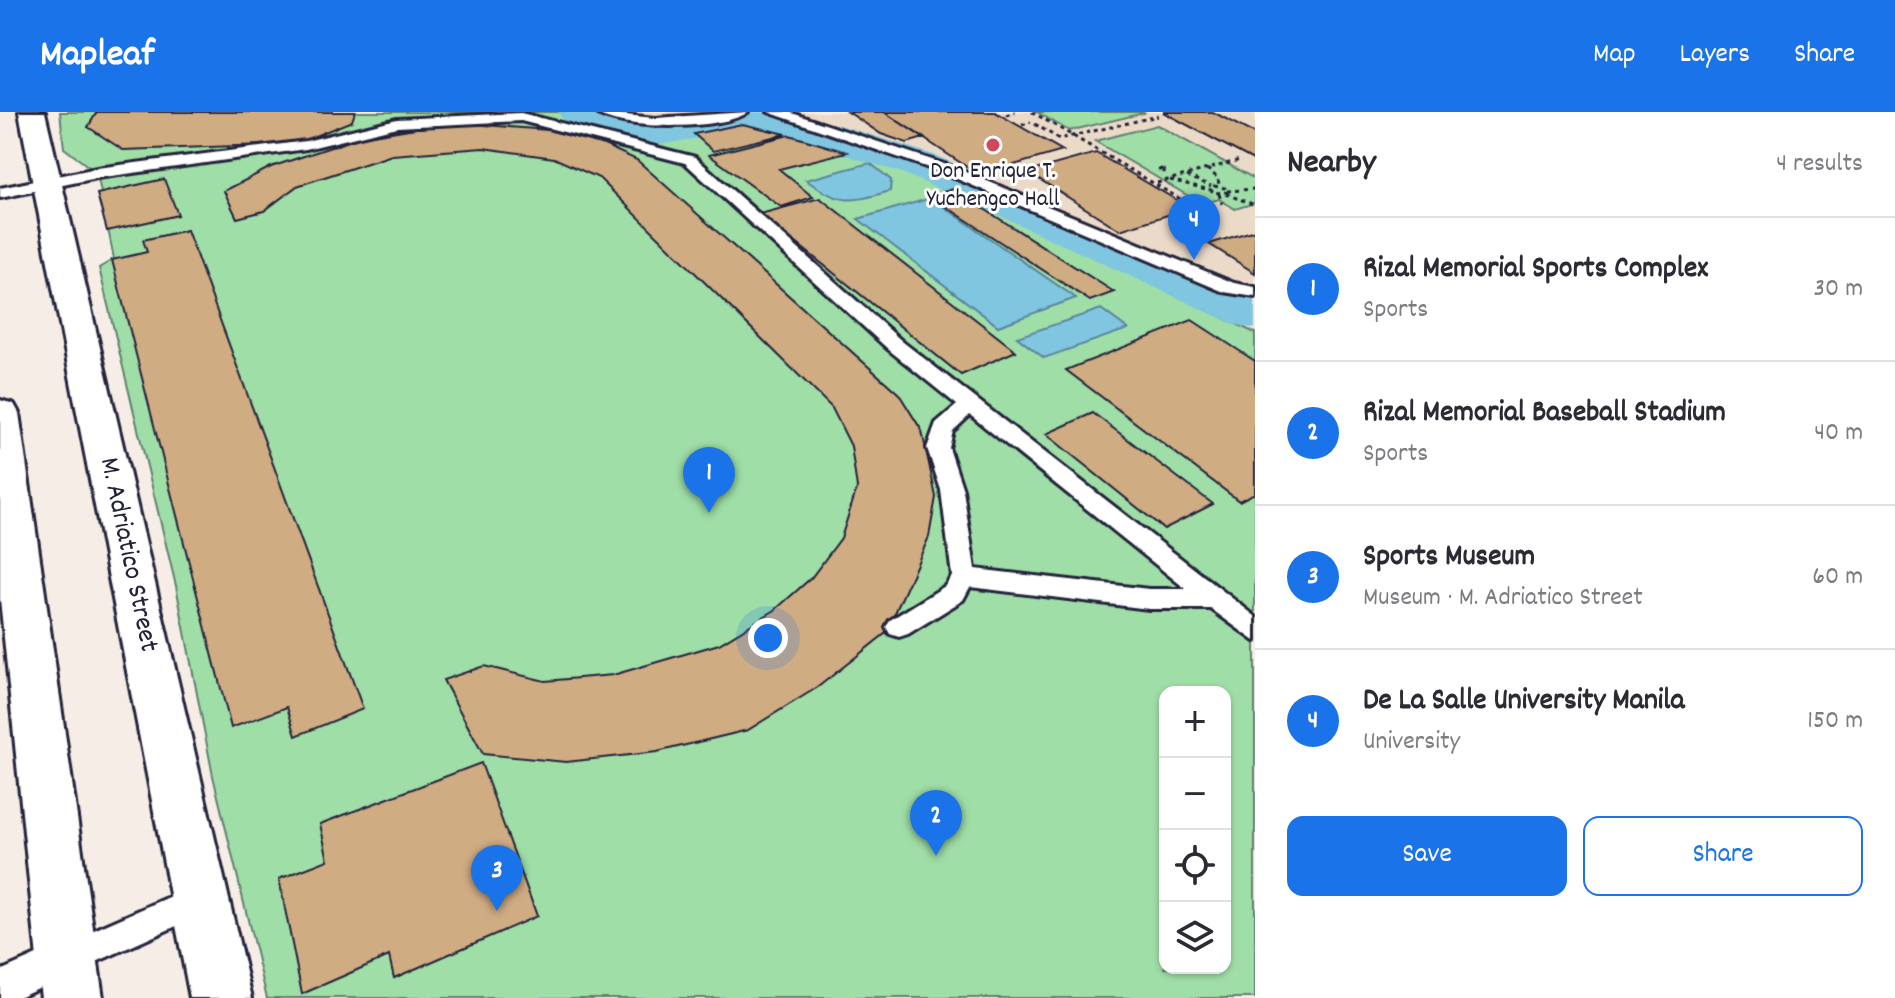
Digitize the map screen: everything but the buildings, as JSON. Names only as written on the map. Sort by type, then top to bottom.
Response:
[{"type":"street","name":"M. Adriatico Street","points":[[32,112],[50,182],[221,998]]},
{"type":"street","points":[[0,413],[70,978]]},
{"type":"lane","points":[[602,112],[637,124],[655,125],[741,112]]},
{"type":"lane","points":[[775,112],[948,170],[1230,288],[1255,292]]},
{"type":"lane","points":[[0,193],[50,182],[306,145],[369,121],[521,117],[690,160],[896,346],[1255,630]]},
{"type":"lane","points":[[899,627],[954,593],[964,577],[952,490],[938,448],[943,428],[970,404]]},
{"type":"lane","points":[[964,577],[1149,599],[1216,599]]},
{"type":"lane","points":[[0,988],[70,978],[199,900]]},
{"type":"path","points":[[1006,115],[1015,112]]},
{"type":"path","points":[[1032,112],[1199,210]]},
{"type":"path","points":[[1022,125],[1033,123],[1059,139],[1158,116]]},
{"type":"path","points":[[1157,183],[1240,160]]},
{"type":"path","points":[[1207,169],[1218,178],[1224,193],[1222,204]]},
{"type":"path","points":[[1186,175],[1255,205]]},
{"type":"path","points":[[1170,180],[1211,188],[1219,186]]},
{"type":"path","points":[[1224,193],[1255,189]]},
{"type":"shaded area","points":[[589,112],[1255,112],[1255,316],[1000,199],[983,204],[912,158],[769,117],[740,114],[636,129],[604,124]]},
{"type":"green space","points":[[60,112],[565,112],[592,133],[621,140],[645,140],[753,121],[920,173],[1255,333],[1255,998],[267,998],[213,776],[176,586],[99,268],[114,259],[97,173],[64,148]]},
{"type":"green space","points":[[1037,112],[1143,112],[1144,113],[1069,131]]},
{"type":"green space","points":[[1157,125],[1255,179],[1255,203],[1235,209],[1219,199],[1202,204],[1095,141]]},
{"type":"water","points":[[870,163],[891,180],[890,191],[865,198],[838,198],[806,180]]},
{"type":"water","points":[[931,198],[1076,298],[998,326],[858,219]]},
{"type":"water","points":[[1101,309],[1128,329],[1044,358],[1017,337]]},
{"type":"waterway","points":[[579,112],[641,135],[728,120],[759,119],[831,136],[918,164],[1255,313]]},
{"type":"place","name":"Don Enrique T. Yuchengco Hall","points":[[993,145]]},
{"type":"place","name":"De La Salle University Manila","points":[[1194,260]]},
{"type":"place","name":"Rizal Memorial Sports Complex","points":[[709,513]]},
{"type":"place","name":"Rizal Memorial Baseball Stadium","points":[[936,856]]},
{"type":"place","name":"Sports Museum","points":[[497,911]]}]
